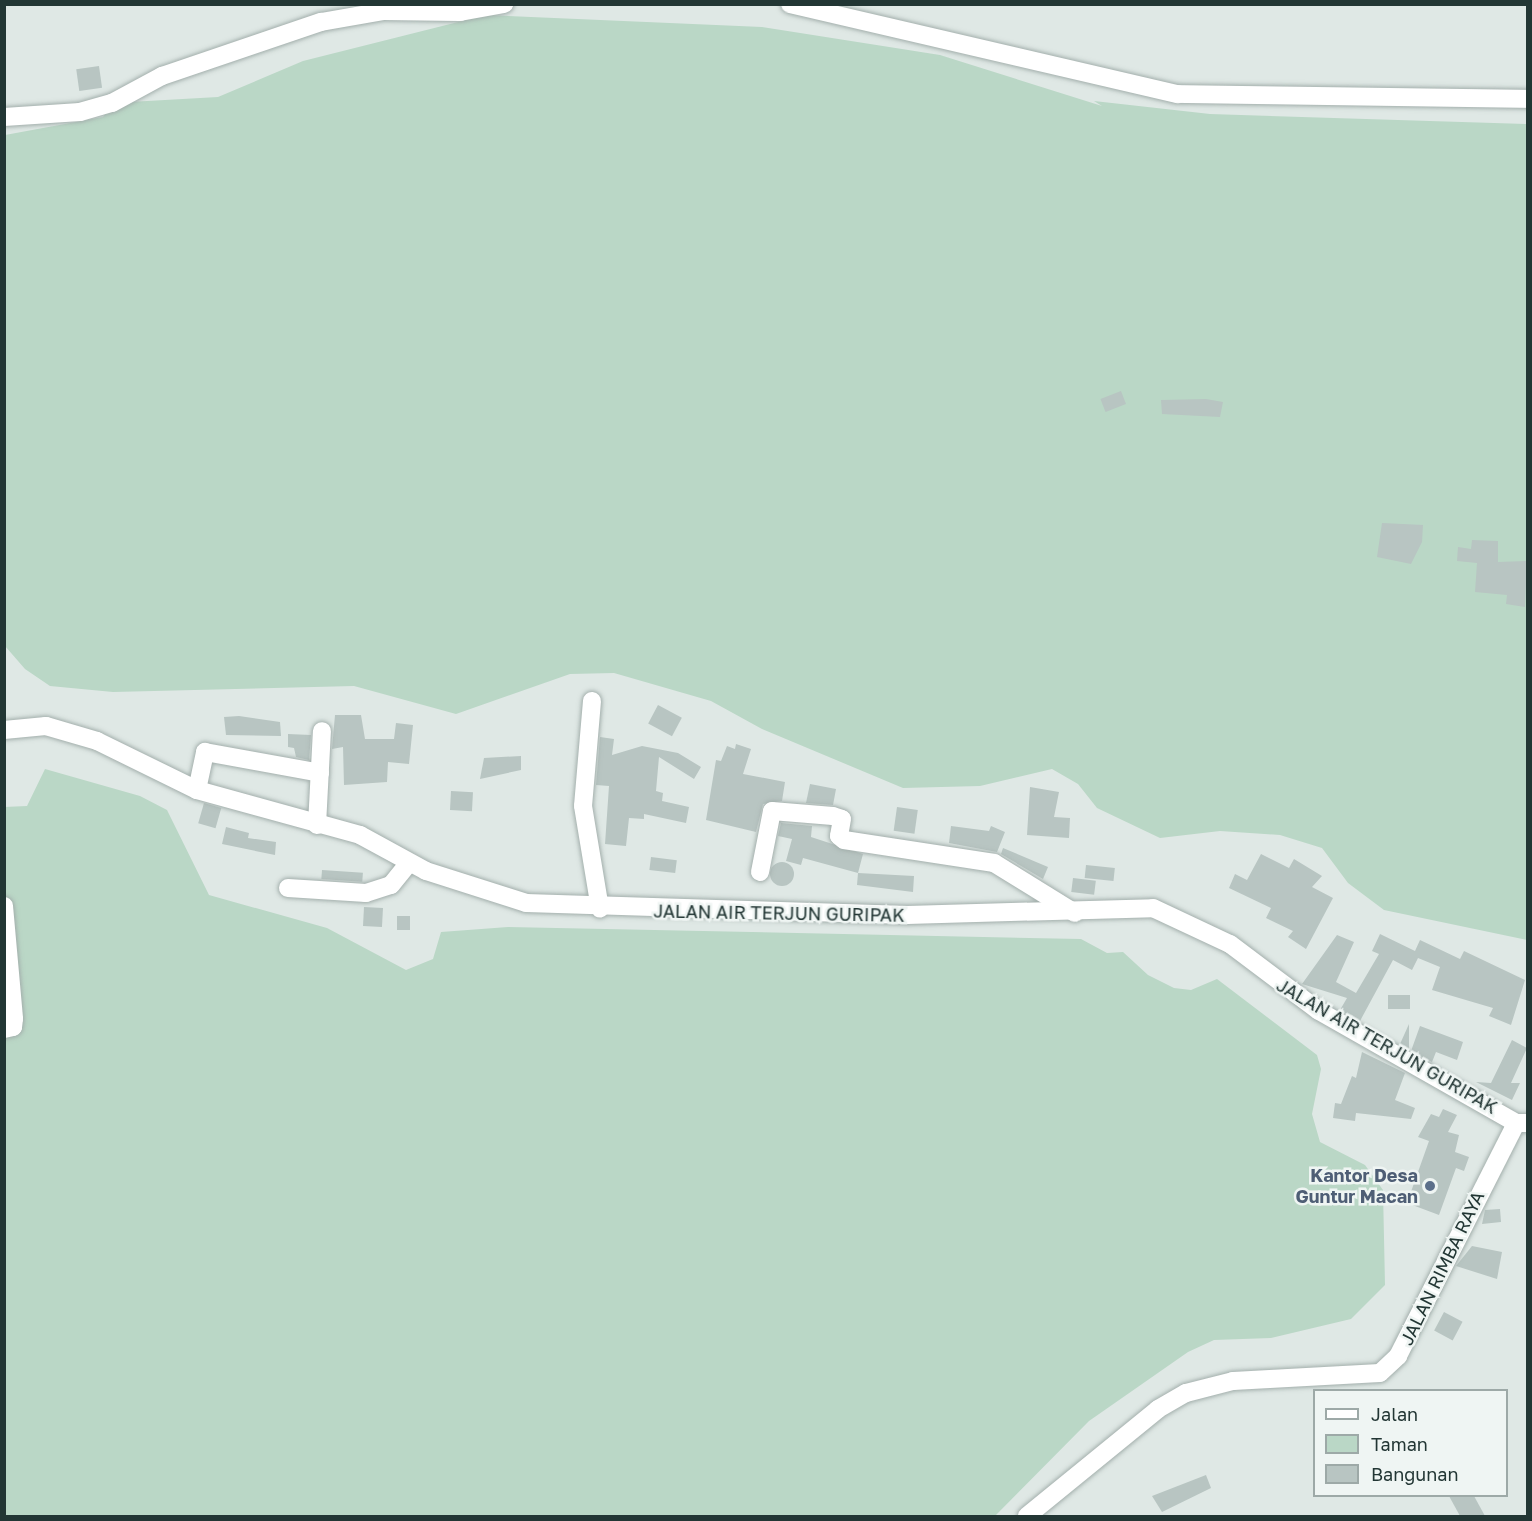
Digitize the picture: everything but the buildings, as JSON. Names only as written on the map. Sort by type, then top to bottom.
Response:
[{"type":"street","points":[[4,117],[80,112],[112,103],[162,76],[321,22],[384,11],[460,12],[504,4]]},
{"type":"street","points":[[790,4],[1178,94],[1527,99]]},
{"type":"street","points":[[592,701],[583,806],[600,909]]},
{"type":"street","name":"JALAN AIR TERJUN GURIPAK","points":[[4,730],[46,726],[97,741],[197,790],[378,842],[409,863],[495,897],[600,909],[1075,913],[1143,906],[1185,921],[1230,944],[1319,1011],[1522,1123]]},
{"type":"street","points":[[317,825],[322,731]]},
{"type":"street","points":[[197,790],[206,752],[320,773]]},
{"type":"street","points":[[760,872],[772,811],[834,816],[842,819],[839,836],[844,840],[994,863],[1075,913]]},
{"type":"street","points":[[288,888],[366,893],[391,885],[409,863]]},
{"type":"street","points":[[4,906],[14,1019],[13,1028],[4,1029]]},
{"type":"street","name":"JALAN RIMBA RAYA","points":[[1027,1516],[1158,1409],[1186,1393],[1233,1381],[1380,1373],[1398,1356],[1522,1123]]},
{"type":"green space","points":[[486,15],[762,27],[940,55],[1102,106],[1094,101],[1210,114],[1527,124],[1527,940],[1384,910],[1348,883],[1322,848],[1280,835],[1220,831],[1160,838],[1097,808],[1078,784],[1052,769],[980,786],[903,788],[762,729],[711,701],[614,673],[570,674],[456,714],[354,686],[113,692],[50,686],[25,669],[5,646],[5,135],[103,117],[112,103],[218,97],[303,61]]},
{"type":"green space","points":[[45,769],[140,796],[167,810],[209,895],[327,928],[406,970],[433,959],[441,932],[508,927],[1081,939],[1107,953],[1123,952],[1148,975],[1174,988],[1191,990],[1217,979],[1317,1055],[1321,1069],[1312,1114],[1320,1142],[1365,1165],[1383,1190],[1385,1285],[1351,1319],[1271,1338],[1214,1340],[1188,1352],[1089,1421],[995,1516],[5,1516],[4,807],[27,806]]},
{"type":"place","name":"Kantor Desa Guntur Macan","points":[[1430,1186]]}]
